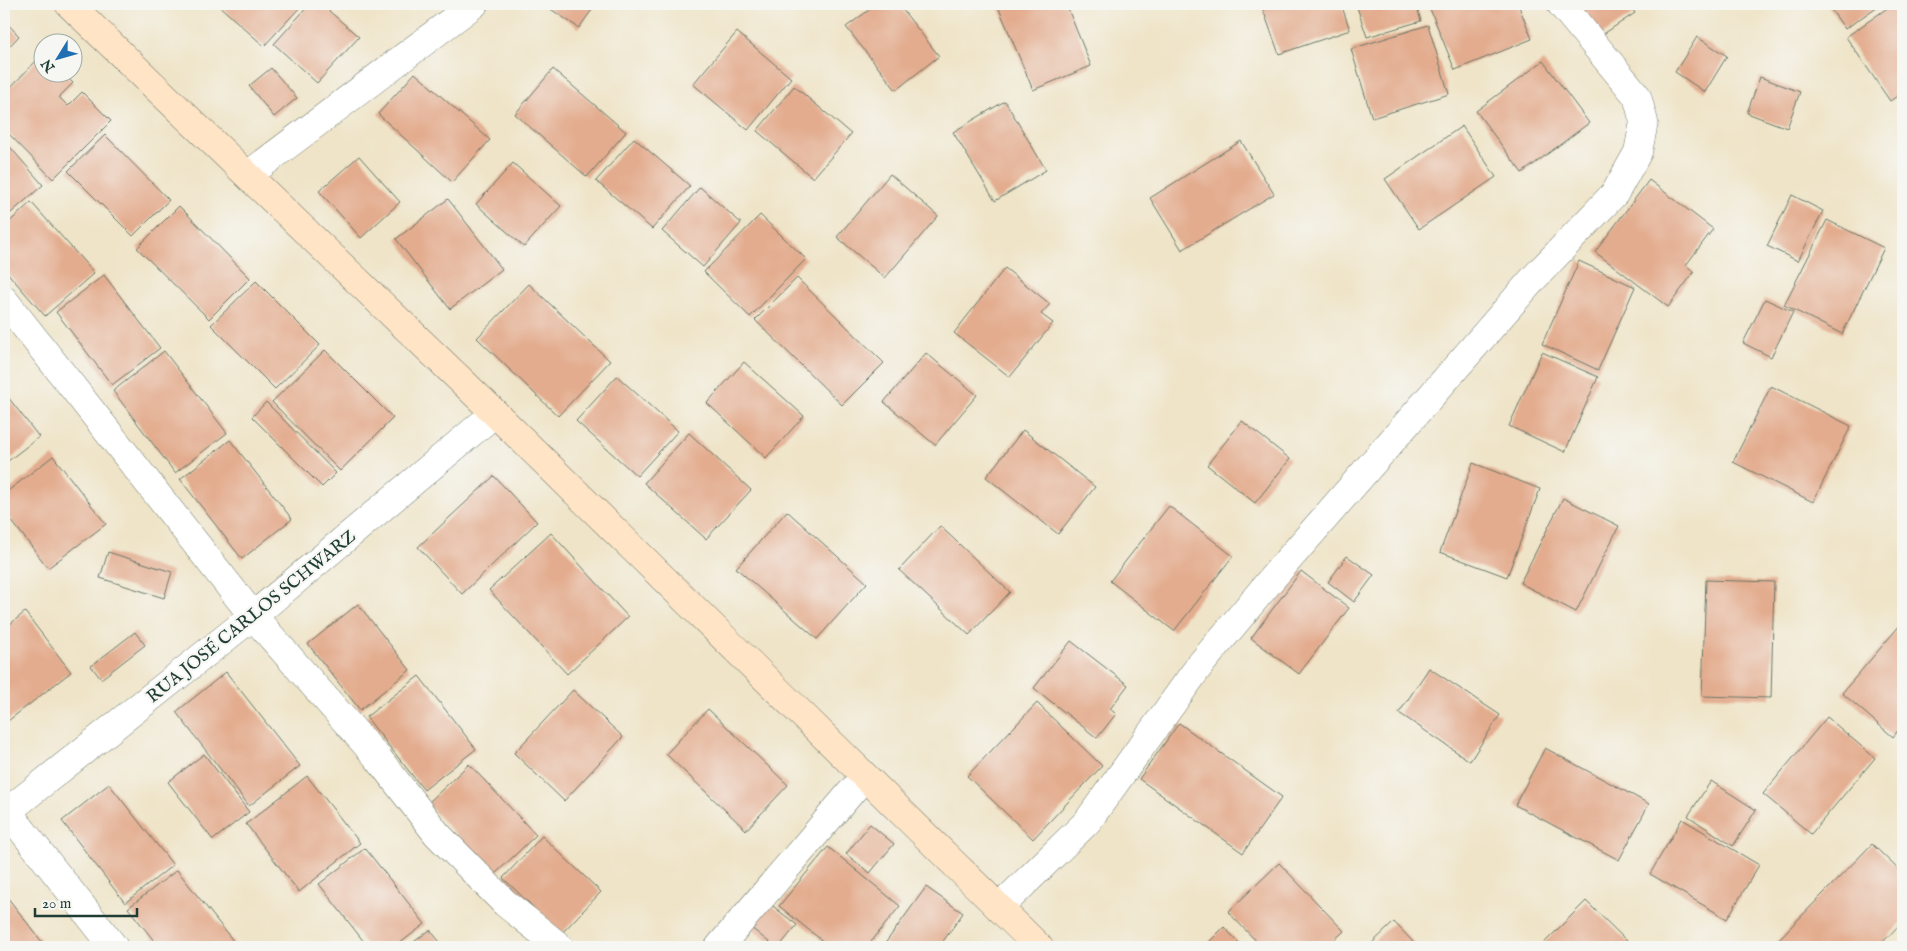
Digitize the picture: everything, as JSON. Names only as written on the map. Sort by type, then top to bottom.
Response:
[{"type":"main road","points":[[69,4],[495,413],[1039,947]]},
{"type":"street","points":[[248,175],[474,4]]},
{"type":"street","points":[[999,908],[1087,822],[1200,665],[1274,576],[1521,292],[1615,193],[1638,152],[1644,122],[1637,96],[1561,4]]},
{"type":"street","points":[[4,300],[253,616],[377,757],[437,834],[505,903],[560,947]]},
{"type":"street","name":"RUA JOSÉ CARLOS SCHWARZ","points":[[5,811],[253,616],[495,413]]},
{"type":"street","points":[[719,947],[864,777]]},
{"type":"street","points":[[5,811],[114,947]]},
{"type":"building","points":[[217,4],[303,4],[264,46]]},
{"type":"building","points":[[310,4],[321,4],[359,37],[317,83],[274,44]]},
{"type":"building","points":[[543,4],[596,4],[579,28]]},
{"type":"building","points":[[877,4],[898,4],[939,56],[896,90],[846,27]]},
{"type":"building","points":[[997,4],[1066,4],[1091,66],[1033,90]]},
{"type":"building","points":[[1261,4],[1341,4],[1350,30],[1279,54]]},
{"type":"building","points":[[1356,4],[1416,4],[1421,21],[1367,37]]},
{"type":"building","points":[[1428,4],[1518,4],[1532,39],[1455,70]]},
{"type":"building","points":[[1576,4],[1629,4],[1635,13],[1599,37]]},
{"type":"building","points":[[1827,4],[1881,4],[1845,29]]},
{"type":"building","points":[[1893,4],[1896,4],[1903,14],[1903,92],[1890,101],[1846,37]]},
{"type":"building","points":[[4,20],[19,36],[4,52]]},
{"type":"building","points":[[1428,25],[1449,94],[1372,118],[1351,49]]},
{"type":"building","points":[[737,32],[791,78],[748,130],[693,84]]},
{"type":"building","points":[[1697,37],[1727,56],[1705,92],[1675,72]]},
{"type":"building","points":[[1543,61],[1589,123],[1522,173],[1476,111]]},
{"type":"building","points":[[32,65],[32,82],[72,82],[59,97],[68,106],[82,92],[111,121],[53,179],[4,129],[4,94]]},
{"type":"building","points":[[271,68],[297,98],[274,117],[249,86]]},
{"type":"building","points":[[553,69],[626,132],[587,177],[515,114]]},
{"type":"building","points":[[415,73],[490,140],[452,182],[378,114]]},
{"type":"building","points":[[1760,77],[1800,92],[1787,128],[1747,113]]},
{"type":"building","points":[[794,86],[851,134],[813,178],[757,131]]},
{"type":"building","points":[[1005,101],[1046,170],[995,201],[953,132]]},
{"type":"building","points":[[1462,126],[1496,177],[1419,229],[1385,179]]},
{"type":"building","points":[[105,135],[169,200],[133,236],[68,171]]},
{"type":"building","points":[[634,138],[690,186],[652,229],[596,181]]},
{"type":"building","points":[[4,140],[43,185],[4,219]]},
{"type":"building","points":[[1241,141],[1274,194],[1182,250],[1150,198]]},
{"type":"building","points":[[359,156],[400,202],[361,238],[319,191]]},
{"type":"building","points":[[513,163],[561,206],[524,247],[476,204]]},
{"type":"building","points":[[890,174],[938,216],[885,278],[837,237]]},
{"type":"building","points":[[1649,180],[1713,229],[1686,265],[1694,272],[1668,307],[1595,252]]},
{"type":"building","points":[[700,187],[741,223],[703,267],[662,231]]},
{"type":"building","points":[[1792,195],[1823,211],[1798,261],[1767,246]]},
{"type":"building","points":[[448,199],[502,269],[450,309],[396,239]]},
{"type":"building","points":[[31,202],[94,273],[45,316],[4,269],[4,227]]},
{"type":"building","points":[[179,206],[250,278],[209,319],[137,248]]},
{"type":"building","points":[[760,215],[806,259],[750,317],[704,272]]},
{"type":"building","points":[[1827,220],[1884,248],[1842,334],[1784,305]]},
{"type":"building","points":[[1579,261],[1635,287],[1598,370],[1542,344]]},
{"type":"building","points":[[1005,268],[1050,304],[1041,314],[1053,323],[1010,377],[954,333]]},
{"type":"building","points":[[104,275],[160,348],[112,385],[56,312]]},
{"type":"building","points":[[797,278],[884,363],[842,405],[755,320]]},
{"type":"building","points":[[256,281],[320,345],[275,389],[211,325]]},
{"type":"building","points":[[529,284],[610,361],[558,416],[477,338]]},
{"type":"building","points":[[1765,299],[1793,312],[1771,357],[1743,343]]},
{"type":"building","points":[[325,350],[393,418],[340,471],[272,402]]},
{"type":"building","points":[[164,351],[227,433],[175,473],[113,391]]},
{"type":"building","points":[[1542,352],[1598,377],[1565,452],[1509,426]]},
{"type":"building","points":[[926,353],[977,395],[935,445],[884,402]]},
{"type":"building","points":[[744,362],[804,416],[766,458],[707,403]]},
{"type":"building","points":[[617,376],[678,431],[637,476],[576,421]]},
{"type":"building","points":[[1771,386],[1851,426],[1813,502],[1733,462]]},
{"type":"building","points":[[4,392],[39,437],[4,464]]},
{"type":"building","points":[[266,402],[336,473],[322,487],[252,417]]},
{"type":"building","points":[[1242,421],[1290,459],[1255,503],[1207,465]]},
{"type":"building","points":[[1023,430],[1095,487],[1058,534],[986,477]]},
{"type":"building","points":[[689,433],[751,490],[706,539],[644,483]]},
{"type":"building","points":[[230,440],[292,519],[242,559],[180,479]]},
{"type":"building","points":[[53,456],[106,524],[48,568],[4,511],[4,494]]},
{"type":"building","points":[[1473,463],[1540,489],[1507,577],[1440,552]]},
{"type":"building","points":[[494,476],[537,522],[462,594],[418,547]]},
{"type":"building","points":[[1563,498],[1619,526],[1576,612],[1520,583]]},
{"type":"building","points":[[1169,506],[1233,556],[1174,631],[1110,581]]},
{"type":"building","points":[[787,511],[867,583],[817,639],[736,568]]},
{"type":"building","points":[[940,526],[1010,592],[969,635],[899,570]]},
{"type":"building","points":[[551,533],[628,617],[567,674],[489,590]]},
{"type":"building","points":[[108,552],[172,572],[164,598],[100,578]]},
{"type":"building","points":[[1347,556],[1374,575],[1354,602],[1328,582]]},
{"type":"building","points":[[1301,571],[1349,608],[1299,674],[1251,638]]},
{"type":"building","points":[[1706,580],[1774,582],[1771,698],[1702,696]]},
{"type":"building","points":[[358,604],[410,670],[360,710],[308,644]]},
{"type":"building","points":[[25,612],[71,672],[4,724],[4,629]]},
{"type":"building","points":[[1901,624],[1903,626],[1903,724],[1893,737],[1842,693]]},
{"type":"building","points":[[135,632],[145,645],[101,679],[91,666]]},
{"type":"building","points":[[1071,641],[1128,685],[1110,709],[1116,714],[1097,738],[1034,688]]},
{"type":"building","points":[[1429,668],[1500,715],[1470,761],[1399,713]]},
{"type":"building","points":[[226,672],[300,766],[249,806],[176,712]]},
{"type":"building","points":[[419,676],[476,749],[424,790],[366,717]]},
{"type":"building","points":[[573,690],[623,737],[564,801],[514,753]]},
{"type":"building","points":[[1037,703],[1102,766],[1033,839],[967,776]]},
{"type":"building","points":[[708,709],[788,785],[746,830],[666,754]]},
{"type":"building","points":[[1827,717],[1875,758],[1811,834],[1763,794]]},
{"type":"building","points":[[1179,723],[1282,797],[1243,853],[1139,779]]},
{"type":"building","points":[[1545,748],[1649,804],[1619,860],[1515,805]]},
{"type":"building","points":[[204,754],[249,812],[213,840],[168,782]]},
{"type":"building","points":[[469,764],[536,835],[494,875],[427,804]]},
{"type":"building","points":[[307,776],[360,843],[299,892],[246,824]]},
{"type":"building","points":[[1711,781],[1756,810],[1733,846],[1688,816]]},
{"type":"building","points":[[109,784],[173,865],[125,903],[62,821]]},
{"type":"building","points":[[1682,819],[1759,865],[1727,919],[1650,874]]},
{"type":"building","points":[[870,824],[894,844],[870,873],[846,854]]},
{"type":"building","points":[[542,836],[601,892],[561,934],[503,878]]},
{"type":"building","points":[[1872,844],[1903,874],[1903,921],[1878,947],[1781,947],[1776,942]]},
{"type":"building","points":[[828,847],[900,906],[867,947],[830,947],[779,906]]},
{"type":"building","points":[[365,848],[425,924],[395,947],[368,947],[319,884]]},
{"type":"building","points":[[1279,863],[1344,931],[1327,947],[1262,947],[1228,912]]},
{"type":"building","points":[[177,870],[234,942],[228,947],[159,947],[128,908]]},
{"type":"building","points":[[926,887],[963,913],[939,947],[887,947],[884,945]]},
{"type":"building","points":[[4,893],[46,947],[4,947]]},
{"type":"building","points":[[764,899],[797,925],[779,947],[775,947],[745,923]]},
{"type":"building","points":[[1586,901],[1633,947],[1540,947]]},
{"type":"building","points":[[1394,922],[1418,947],[1368,947]]},
{"type":"building","points":[[1224,927],[1243,947],[1204,947]]},
{"type":"building","points":[[430,930],[444,947],[407,947]]}]
